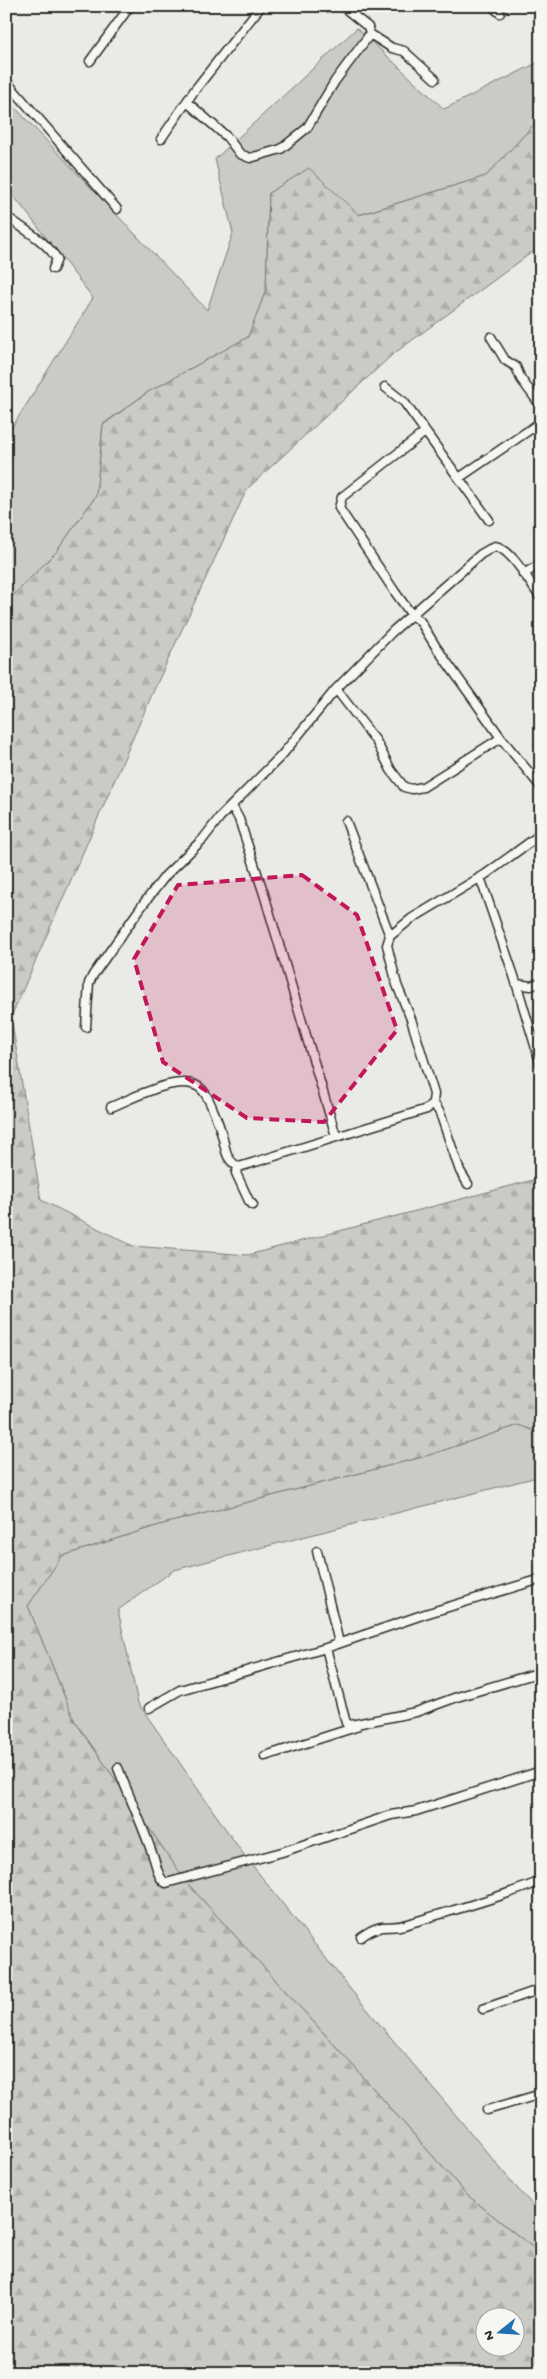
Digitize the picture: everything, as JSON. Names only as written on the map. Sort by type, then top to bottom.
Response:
[{"type":"street","points":[[90,61],[130,6]]},
{"type":"street","points":[[161,139],[261,6]]},
{"type":"street","points":[[342,6],[368,27],[370,34],[392,48],[404,51],[435,79]]},
{"type":"street","points":[[492,6],[500,13]]},
{"type":"street","points":[[187,102],[227,137],[240,154],[250,158],[281,149],[306,128],[335,80],[370,34]]},
{"type":"street","points":[[6,81],[117,209]]},
{"type":"street","points":[[6,216],[33,235],[52,252],[57,259],[52,269]]},
{"type":"street","points":[[491,337],[505,360],[516,367],[521,379],[541,406]]},
{"type":"street","points":[[385,387],[404,402],[489,520]]},
{"type":"street","points":[[458,478],[541,422]]},
{"type":"street","points":[[425,432],[342,497],[340,502],[342,513],[411,614],[420,621],[436,647],[501,738],[541,787]]},
{"type":"street","points":[[86,1027],[89,983],[144,903],[166,875],[282,755],[336,689],[370,652],[481,554],[495,546],[501,547],[509,554],[541,598]]},
{"type":"street","points":[[523,574],[541,564]]},
{"type":"street","points":[[336,689],[376,741],[391,770],[404,787],[412,789],[423,788],[501,738]]},
{"type":"street","points":[[232,806],[239,819],[264,894],[336,1136]]},
{"type":"street","points":[[346,821],[390,936]]},
{"type":"street","points":[[253,1205],[248,1201],[236,1173],[239,1167],[428,1109],[433,1102],[434,1094],[420,1046],[398,985],[387,945],[390,936],[411,919],[480,878],[541,834]]},
{"type":"street","points":[[480,878],[517,984],[541,1065]]},
{"type":"street","points":[[517,984],[531,986],[541,982]]},
{"type":"street","points":[[111,1107],[178,1082],[201,1088],[207,1097],[222,1134],[227,1157],[239,1167]]},
{"type":"street","points":[[433,1102],[440,1113],[460,1171],[468,1184]]},
{"type":"street","points":[[317,1551],[340,1643]]},
{"type":"street","points":[[150,1708],[180,1690],[326,1648],[541,1579]]},
{"type":"street","points":[[326,1648],[346,1723],[351,1725],[364,1724]]},
{"type":"street","points":[[265,1756],[364,1724],[416,1712],[457,1697],[541,1672]]},
{"type":"street","points":[[118,1768],[139,1822],[148,1839],[160,1877],[166,1883],[282,1852],[391,1815],[416,1811],[541,1771]]},
{"type":"street","points":[[361,1938],[375,1927],[406,1925],[541,1881]]},
{"type":"street","points":[[483,2009],[541,1989]]},
{"type":"street","points":[[487,2110],[541,2094]]},
{"type":"highlighted area","points":[[302,875],[357,915],[397,1030],[324,1122],[247,1118],[163,1062],[134,959],[178,885]]},
{"type":"green space","points":[[357,28],[444,109],[541,61],[541,117],[486,176],[358,215],[309,169],[269,193],[266,290],[248,337],[148,392],[103,424],[96,496],[57,551],[6,603],[6,437],[93,298],[6,186],[6,98],[207,310],[233,233],[215,159]]},
{"type":"green space","points":[[541,117],[541,249],[531,253],[392,355],[247,489],[154,690],[11,1017],[41,1200],[133,1246],[248,1255],[541,1178],[541,1434],[519,1425],[426,1456],[159,1525],[62,1556],[28,1606],[74,1720],[187,1883],[349,2061],[467,2195],[541,2254],[541,2373],[6,2373],[6,738],[11,715],[6,709],[6,603],[57,551],[96,496],[103,425],[148,392],[248,337],[266,290],[269,193],[309,168],[359,215],[486,176]]},
{"type":"green space","points":[[519,1425],[541,1434],[541,1476],[174,1570],[118,1610],[138,1703],[241,1851],[351,1990],[516,2187],[541,2214],[541,2254],[467,2195],[349,2061],[187,1883],[74,1720],[28,1606],[62,1556],[159,1525],[426,1456]]}]
